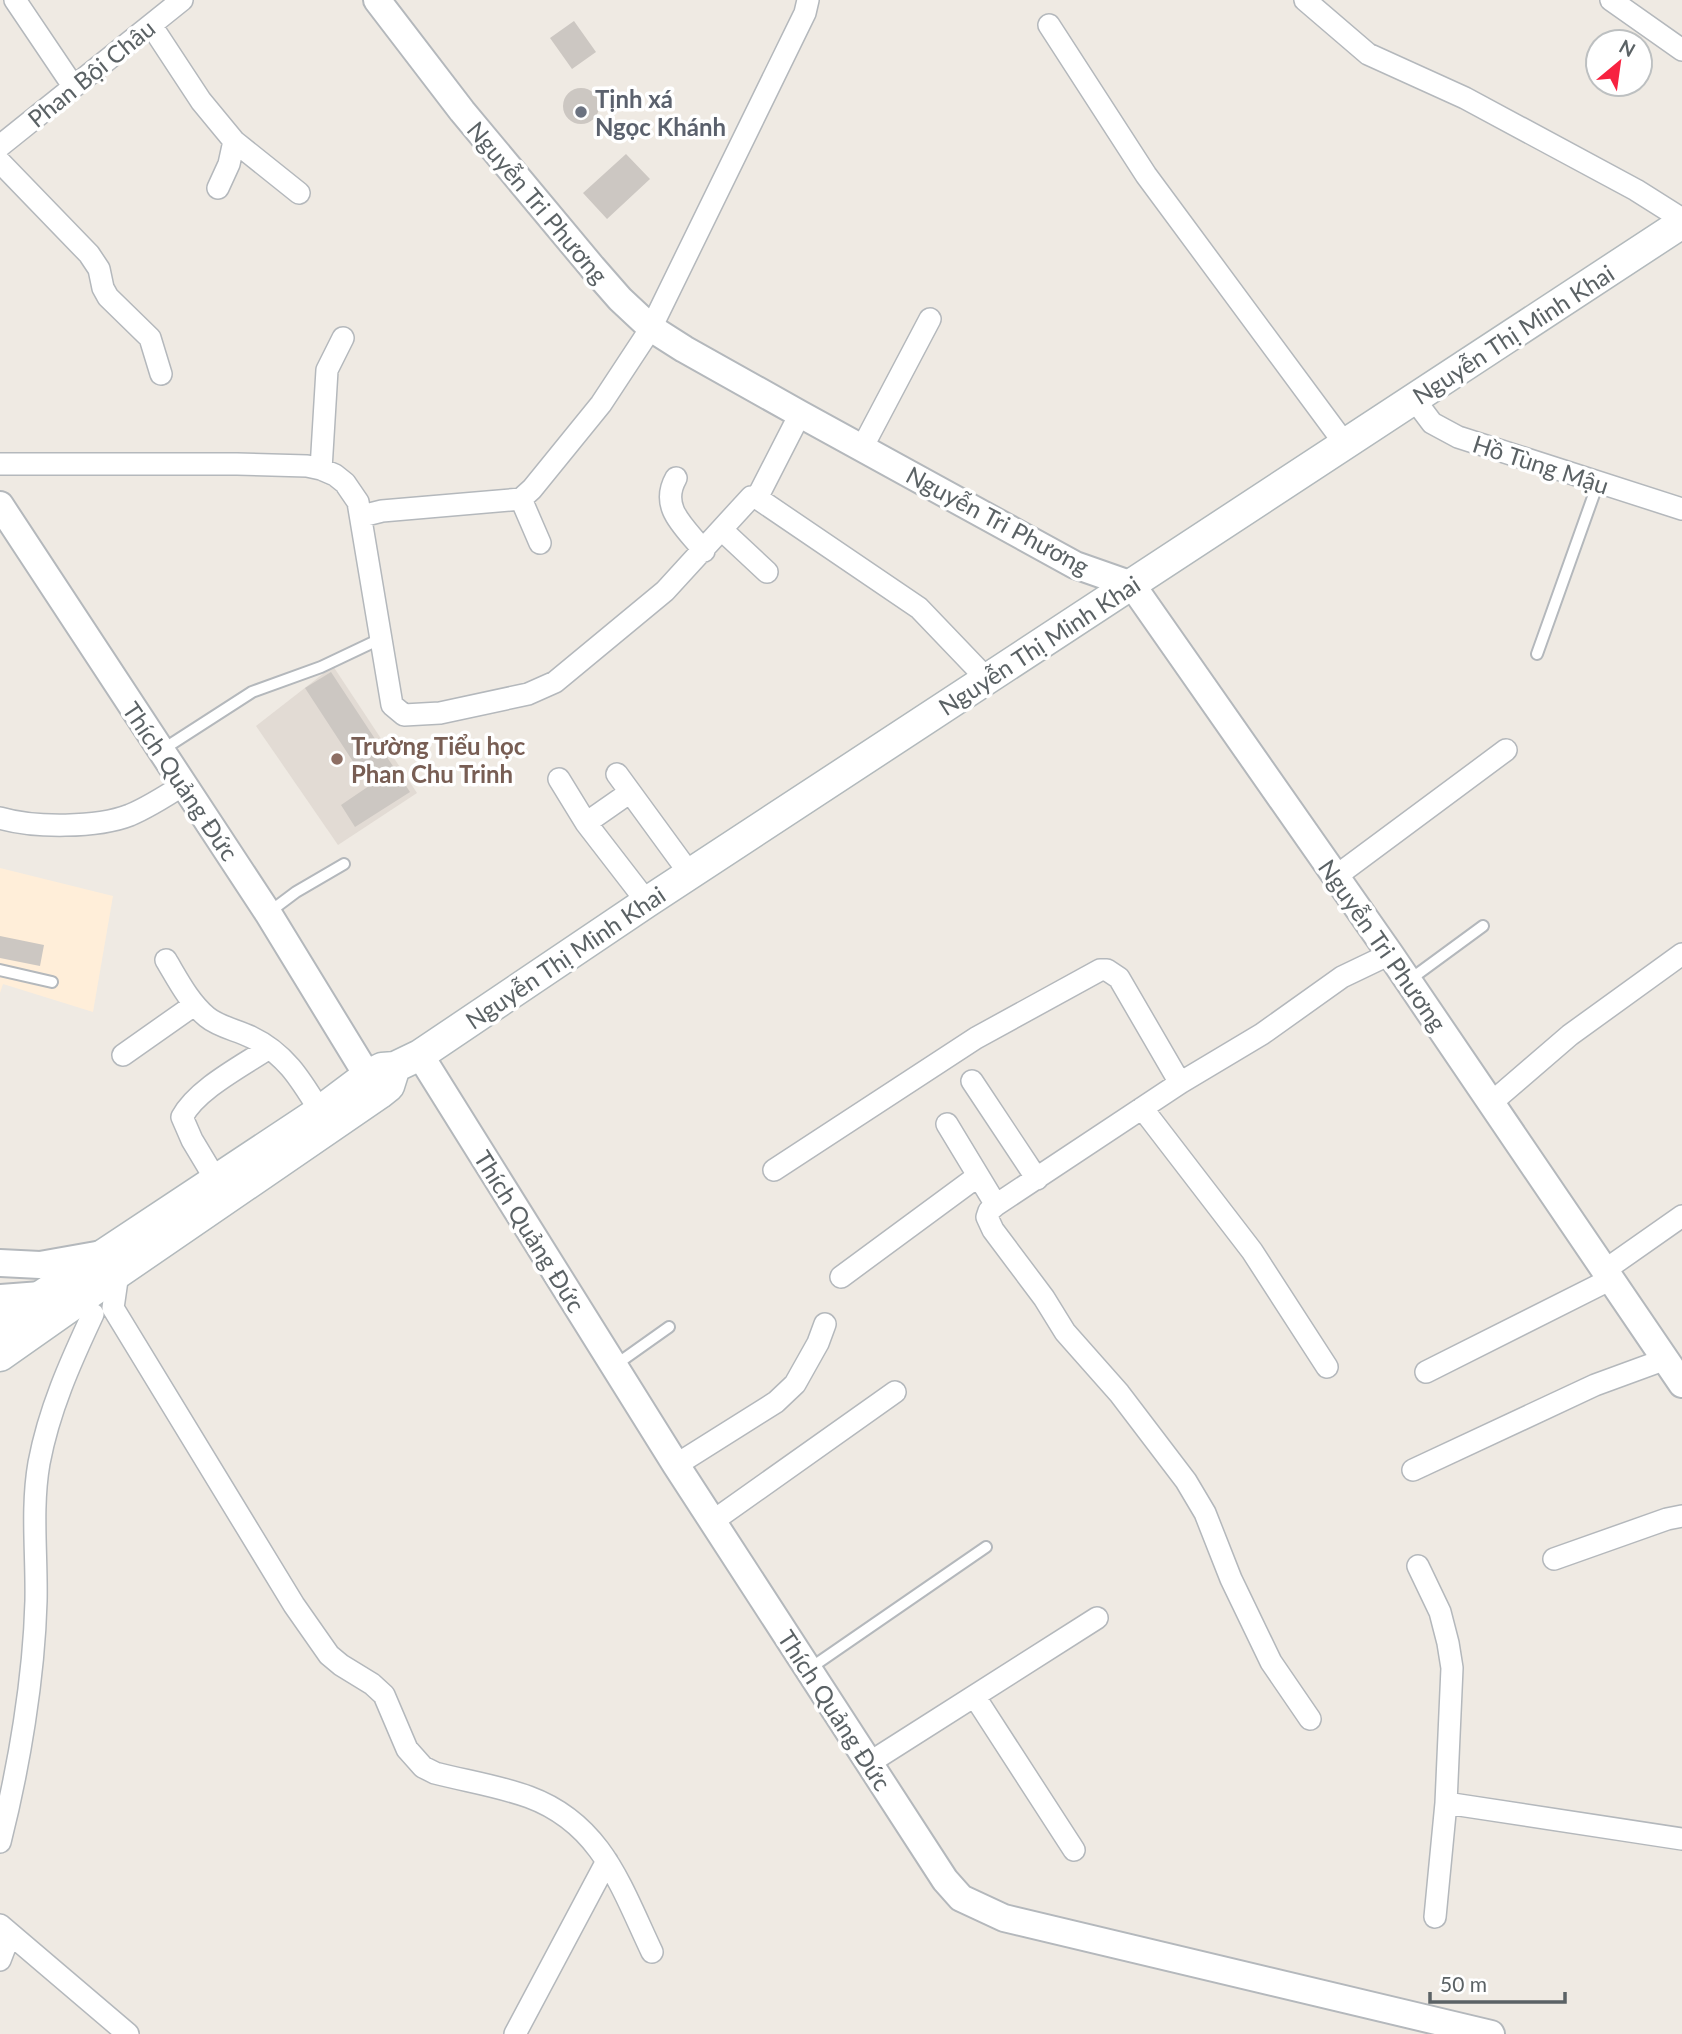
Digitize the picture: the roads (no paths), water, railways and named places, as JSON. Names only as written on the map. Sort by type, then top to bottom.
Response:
[{"type":"main road","name":"Nguyễn Thị Minh Khai","points":[[0,1356],[49,1306],[390,1073],[1682,221]]},
{"type":"main road","name":"Nguyễn Thị Minh Khai","points":[[111,1263],[216,1180],[320,1111],[390,1073]]},
{"type":"main road","name":"Nguyễn Thị Minh Khai","points":[[0,1323],[49,1306]]},
{"type":"street","points":[[15,0],[73,86]]},
{"type":"street","name":"Phan Bội Châu","points":[[0,146],[182,0]]},
{"type":"street","name":"Nguyễn Tri Phương","points":[[377,0],[488,142],[592,267],[620,299],[651,328],[800,415],[1075,565],[1132,584],[1390,954],[1682,1384]]},
{"type":"street","points":[[362,516],[382,511],[521,499],[531,489],[601,404],[651,328],[805,13],[808,0]]},
{"type":"street","points":[[1305,0],[1368,54],[1465,98],[1618,180],[1682,221]]},
{"type":"street","points":[[1611,0],[1682,50]]},
{"type":"street","points":[[151,25],[201,101],[234,141],[299,193]]},
{"type":"street","points":[[1049,25],[1146,175],[1345,444]]},
{"type":"street","points":[[218,188],[229,164],[234,141]]},
{"type":"street","points":[[0,162],[89,254],[99,269],[108,297],[150,338],[161,374]]},
{"type":"street","points":[[862,448],[930,319]]},
{"type":"street","points":[[321,469],[327,370],[343,338]]},
{"type":"street","name":"Hồ Tùng Mậu","points":[[1414,399],[1432,423],[1445,431],[1682,509]]},
{"type":"street","points":[[757,498],[800,415]]},
{"type":"street","points":[[0,464],[307,466],[321,469],[345,483],[358,502],[362,516],[392,705],[404,715],[440,713],[528,694],[555,682],[665,591],[751,497],[757,498],[919,608],[987,679]]},
{"type":"street","points":[[676,478],[668,496],[671,509],[704,551]]},
{"type":"street","points":[[521,499],[540,543]]},
{"type":"street","name":"Thích Quảng Đức","points":[[0,505],[268,913],[614,1366],[945,1880],[961,1898],[1004,1918],[1491,2034]]},
{"type":"street","points":[[722,530],[767,572]]},
{"type":"street","points":[[1335,877],[1506,750]]},
{"type":"street","points":[[617,774],[690,874]]},
{"type":"street","points":[[559,779],[586,823],[647,902]]},
{"type":"street","points":[[0,818],[45,826],[107,821],[143,809],[183,785]]},
{"type":"street","points":[[586,823],[629,793]]},
{"type":"street","points":[[1310,1720],[1271,1662],[1231,1579],[1205,1513],[1186,1481],[1119,1393],[1065,1332],[1044,1298],[993,1230],[987,1217],[996,1205],[1180,1083],[1262,1034],[1342,976],[1390,954]]},
{"type":"street","points":[[1491,1103],[1570,1035],[1682,954]]},
{"type":"street","points":[[166,960],[194,1005],[210,1020],[252,1037],[280,1055],[297,1073],[320,1111]]},
{"type":"street","points":[[774,1170],[975,1038],[1100,970],[1107,970],[1119,978],[1180,1083]]},
{"type":"street","points":[[122,1055],[194,1005]]},
{"type":"street","points":[[216,1180],[192,1140],[183,1117],[189,1105],[201,1095],[269,1048]]},
{"type":"street","points":[[972,1081],[1037,1179]]},
{"type":"street","points":[[1142,1108],[1252,1251],[1327,1367]]},
{"type":"street","points":[[947,1124],[996,1205]]},
{"type":"street","points":[[841,1277],[978,1176]]},
{"type":"street","points":[[1426,1372],[1608,1275],[1682,1216]]},
{"type":"street","points":[[0,1263],[111,1263],[103,1311],[65,1373],[54,1401],[39,1462],[35,1504],[36,1602],[28,1692],[15,1774],[0,1842]]},
{"type":"street","points":[[0,1298],[103,1311]]},
{"type":"street","points":[[103,1311],[329,1656],[384,1695],[414,1759],[435,1773],[527,1796],[552,1807],[578,1824],[607,1861],[652,1952]]},
{"type":"street","points":[[676,1465],[776,1402],[795,1384],[818,1343],[825,1324]]},
{"type":"street","points":[[1413,1470],[1595,1385],[1666,1359]]},
{"type":"street","points":[[713,1521],[895,1392]]},
{"type":"street","points":[[1554,1559],[1682,1516]]},
{"type":"street","points":[[1418,1566],[1440,1612],[1452,1668],[1446,1803],[1435,1917]]},
{"type":"street","points":[[869,1763],[1097,1618]]},
{"type":"street","points":[[975,1697],[1074,1850]]},
{"type":"street","points":[[1446,1803],[1682,1839]]},
{"type":"street","points":[[515,2034],[607,1861]]},
{"type":"street","points":[[0,1960],[5,1929]]},
{"type":"street","points":[[5,1929],[128,2034]]},
{"type":"lane","points":[[1537,654],[1598,483]]},
{"type":"lane","points":[[160,751],[252,692],[321,667],[380,639]]},
{"type":"lane","points":[[268,913],[296,891],[344,864]]},
{"type":"lane","points":[[1408,981],[1483,926]]},
{"type":"lane","points":[[0,970],[52,982]]},
{"type":"lane","points":[[614,1366],[669,1327]]},
{"type":"lane","points":[[809,1669],[986,1546]]},
{"type":"place","name":"Tịnh xá Ngọc Khánh","points":[[581,112]]},
{"type":"place","name":"Trường Tiểu học Phan Chu Trinh","points":[[337,759]]}]
